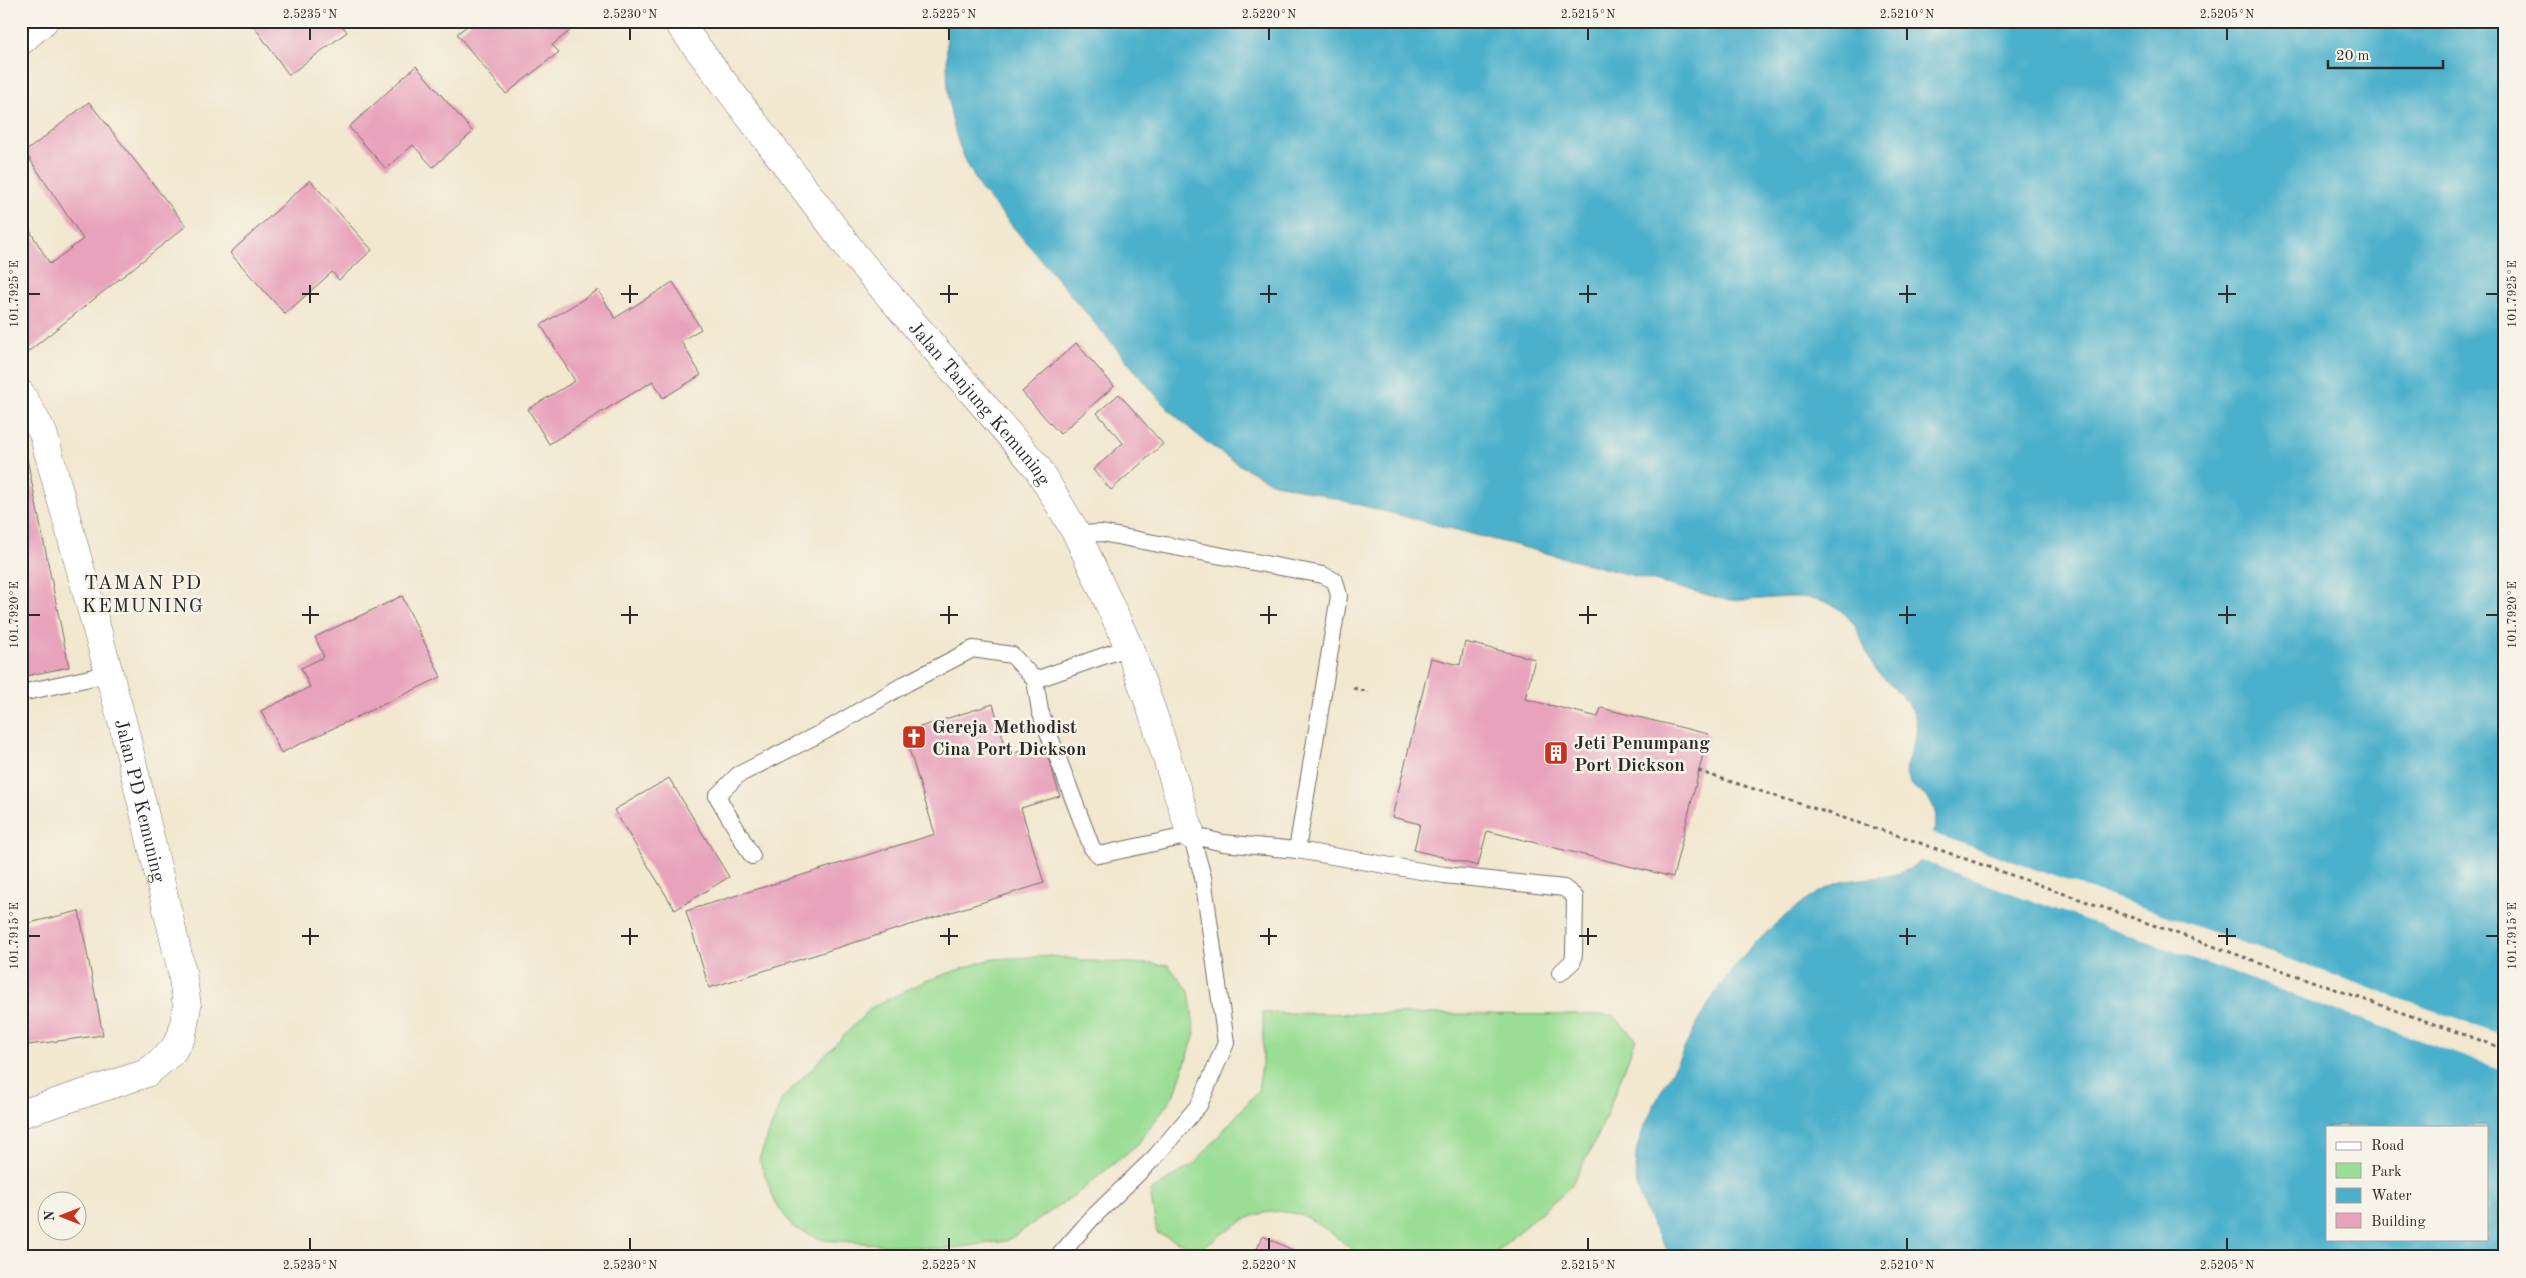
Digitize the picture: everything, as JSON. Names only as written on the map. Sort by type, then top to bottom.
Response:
[{"type":"street","points":[[21,41],[44,21]]},
{"type":"street","name":"Jalan Tanjung Kemuning","points":[[677,21],[856,257],[1037,467],[1077,534],[1129,647],[1191,835]]},
{"type":"street","name":"Jalan PD Kemuning","points":[[21,394],[43,433],[124,728],[182,972],[187,1006],[182,1035],[172,1052],[147,1073],[21,1114]]},
{"type":"lane","points":[[1077,534],[1101,534],[1324,575],[1335,581],[1339,596],[1297,850]]},
{"type":"lane","points":[[1035,680],[1129,647]]},
{"type":"lane","points":[[752,856],[717,796],[738,775],[824,731],[907,683],[973,648],[1012,655],[1035,680],[1040,712],[1092,848],[1099,855],[1191,835],[1222,842],[1297,850],[1444,875],[1564,888],[1575,896],[1574,953],[1573,961],[1560,973]]},
{"type":"lane","points":[[21,694],[108,674]]},
{"type":"lane","points":[[1058,1257],[1092,1218],[1155,1157],[1199,1105],[1226,1043],[1203,877],[1191,835]]},
{"type":"path","points":[[1698,771],[1906,838],[2505,1049]]},
{"type":"green space","points":[[1051,956],[1090,961],[1168,965],[1189,991],[1195,1034],[1175,1093],[1138,1144],[1079,1192],[1007,1241],[946,1249],[823,1240],[793,1227],[775,1202],[759,1159],[782,1099],[871,1008],[925,981],[991,959]]},
{"type":"green space","points":[[1263,1013],[1613,1015],[1636,1039],[1599,1134],[1571,1186],[1490,1257],[1366,1257],[1357,1253],[1309,1218],[1288,1212],[1273,1212],[1247,1218],[1200,1251],[1157,1233],[1150,1191],[1194,1164],[1258,1091],[1263,1056]]},
{"type":"water","points":[[946,21],[2505,21],[2505,1257],[1672,1257],[1645,1209],[1637,1183],[1636,1155],[1645,1125],[1695,1027],[1711,1000],[1735,967],[1764,935],[1797,907],[1831,886],[1842,882],[1903,872],[1913,866],[1925,852],[1932,838],[1936,815],[1930,801],[1911,785],[1907,777],[1907,764],[1916,734],[1915,717],[1908,703],[1876,670],[1852,622],[1840,610],[1826,602],[1794,597],[1727,600],[1271,482],[1241,466],[1215,448],[1165,406],[980,188],[956,136],[948,89]]},
{"type":"pier","points":[[1932,833],[2505,1036],[2505,1071],[1917,859]]},
{"type":"building","points":[[250,21],[339,21],[347,32],[289,75]]},
{"type":"building","points":[[473,21],[564,21],[571,30],[552,45],[559,52],[506,94],[457,34]]},
{"type":"building","points":[[416,66],[473,132],[433,167],[413,145],[386,169],[349,127]]},
{"type":"building","points":[[89,102],[186,226],[25,354],[21,348],[21,216],[50,264],[83,239],[25,152]]},
{"type":"building","points":[[310,180],[372,250],[339,280],[332,272],[285,314],[230,253]]},
{"type":"building","points":[[673,282],[701,329],[681,341],[701,375],[663,398],[653,381],[549,444],[528,409],[575,381],[541,325],[598,290],[615,318]]},
{"type":"building","points":[[1076,343],[1114,386],[1060,434],[1022,392]]},
{"type":"building","points":[[1119,394],[1163,444],[1111,490],[1093,470],[1123,443],[1097,413]]},
{"type":"building","points":[[25,449],[69,667],[21,677],[21,450]]},
{"type":"building","points":[[402,596],[441,677],[281,753],[261,711],[310,687],[301,668],[324,657],[315,637]]},
{"type":"building","name":"Jeti Penumpang Port Dickson","points":[[1465,642],[1535,659],[1525,699],[1598,717],[1601,708],[1708,734],[1673,877],[1487,831],[1478,866],[1414,850],[1420,824],[1392,817],[1431,658],[1460,665]]},
{"type":"building","points":[[993,704],[1008,755],[1044,744],[1060,796],[1021,808],[1044,883],[709,988],[686,911],[935,834],[904,732]]},
{"type":"building","points":[[669,778],[729,877],[675,910],[614,810]]},
{"type":"building","points":[[79,911],[103,1035],[21,1046],[21,925]]},
{"type":"building","points":[[1263,1236],[1307,1257],[1253,1257]]},
{"type":"place","name":"Gereja Methodist Cina Port Dickson","points":[[914,737]]},
{"type":"place","name":"Jeti Penumpang Port Dickson","points":[[1556,753]]},
{"type":"district","name":"TAMAN PD KEMUNING","points":[[143,594]]}]
